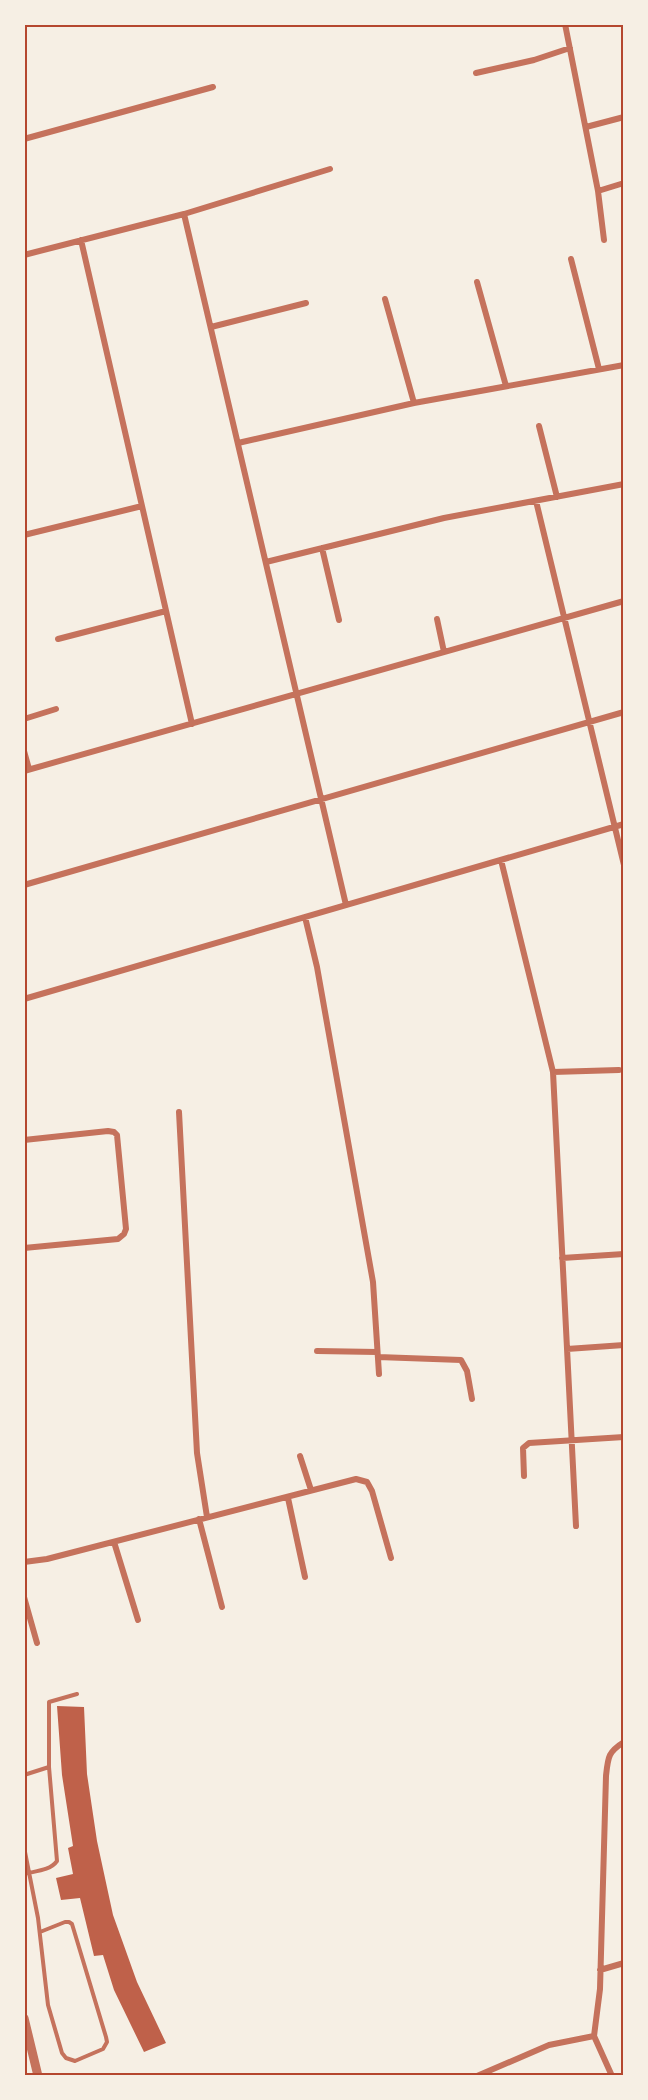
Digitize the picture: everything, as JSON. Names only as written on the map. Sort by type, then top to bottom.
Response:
[{"type":"street","points":[[566,24],[586,127],[604,240]]},
{"type":"street","points":[[477,73],[534,60],[570,48]]},
{"type":"street","points":[[24,139],[213,87]]},
{"type":"street","points":[[586,127],[624,117]]},
{"type":"street","points":[[24,255],[184,213],[330,169]]},
{"type":"street","points":[[597,191],[624,183]]},
{"type":"street","points":[[184,213],[346,905]]},
{"type":"street","points":[[81,240],[192,724]]},
{"type":"street","points":[[571,260],[599,369]]},
{"type":"street","points":[[477,282],[506,386]]},
{"type":"street","points":[[385,299],[414,404]]},
{"type":"street","points":[[211,327],[306,303]]},
{"type":"street","points":[[238,443],[414,404],[624,364]]},
{"type":"street","points":[[539,426],[557,497]]},
{"type":"street","points":[[266,562],[444,518],[624,484]]},
{"type":"street","points":[[536,501],[624,865]]},
{"type":"street","points":[[24,535],[142,506]]},
{"type":"street","points":[[322,548],[339,620]]},
{"type":"street","points":[[24,751],[27,770],[624,601]]},
{"type":"street","points":[[58,639],[166,611]]},
{"type":"street","points":[[437,619],[444,652]]},
{"type":"street","points":[[24,719],[56,709]]},
{"type":"street","points":[[24,885],[624,712]]},
{"type":"street","points":[[24,999],[624,824]]},
{"type":"street","points":[[501,860],[553,1072],[576,1526]]},
{"type":"street","points":[[304,917],[317,967],[373,1282],[379,1374]]},
{"type":"street","points":[[553,1072],[619,1070]]},
{"type":"street","points":[[179,1112],[197,1453],[207,1517]]},
{"type":"street","points":[[24,1140],[114,1132],[117,1135],[126,1229],[118,1239],[24,1248]]},
{"type":"street","points":[[562,1258],[624,1254]]},
{"type":"street","points":[[567,1349],[624,1345]]},
{"type":"street","points":[[317,1351],[461,1360],[467,1371],[472,1399]]},
{"type":"street","points":[[524,1476],[523,1448],[525,1445],[624,1437]]},
{"type":"street","points":[[300,1456],[311,1490]]},
{"type":"street","points":[[24,1562],[47,1559],[356,1479],[367,1482],[391,1558]]},
{"type":"street","points":[[288,1498],[305,1576]]},
{"type":"street","points":[[199,1519],[222,1607]]},
{"type":"street","points":[[114,1542],[138,1620]]},
{"type":"street","points":[[24,1597],[37,1643]]},
{"type":"street","points":[[612,2076],[594,2036],[600,1989],[606,1776],[608,1759],[612,1750],[624,1742]]},
{"type":"street","points":[[600,1970],[624,1963]]},
{"type":"street","points":[[24,2018],[38,2076]]},
{"type":"street","points":[[477,2076],[549,2045],[594,2036]]},
{"type":"lane","points":[[24,1874],[46,1869],[57,1861],[49,1767],[48,1703],[77,1694]]},
{"type":"lane","points":[[24,1775],[49,1767]]},
{"type":"lane","points":[[24,1847],[40,1932],[48,2005],[62,2054],[75,2061],[103,2049],[107,2042],[106,2037],[72,1924],[64,1922],[40,1932]]},
{"type":"building","points":[[57,1706],[84,1707],[87,1774],[97,1841],[113,1915],[137,1982],[166,2043],[144,2052],[114,1990],[103,1955],[94,1956],[80,1898],[61,1900],[56,1878],[73,1874],[68,1848],[73,1846],[62,1775]]}]
